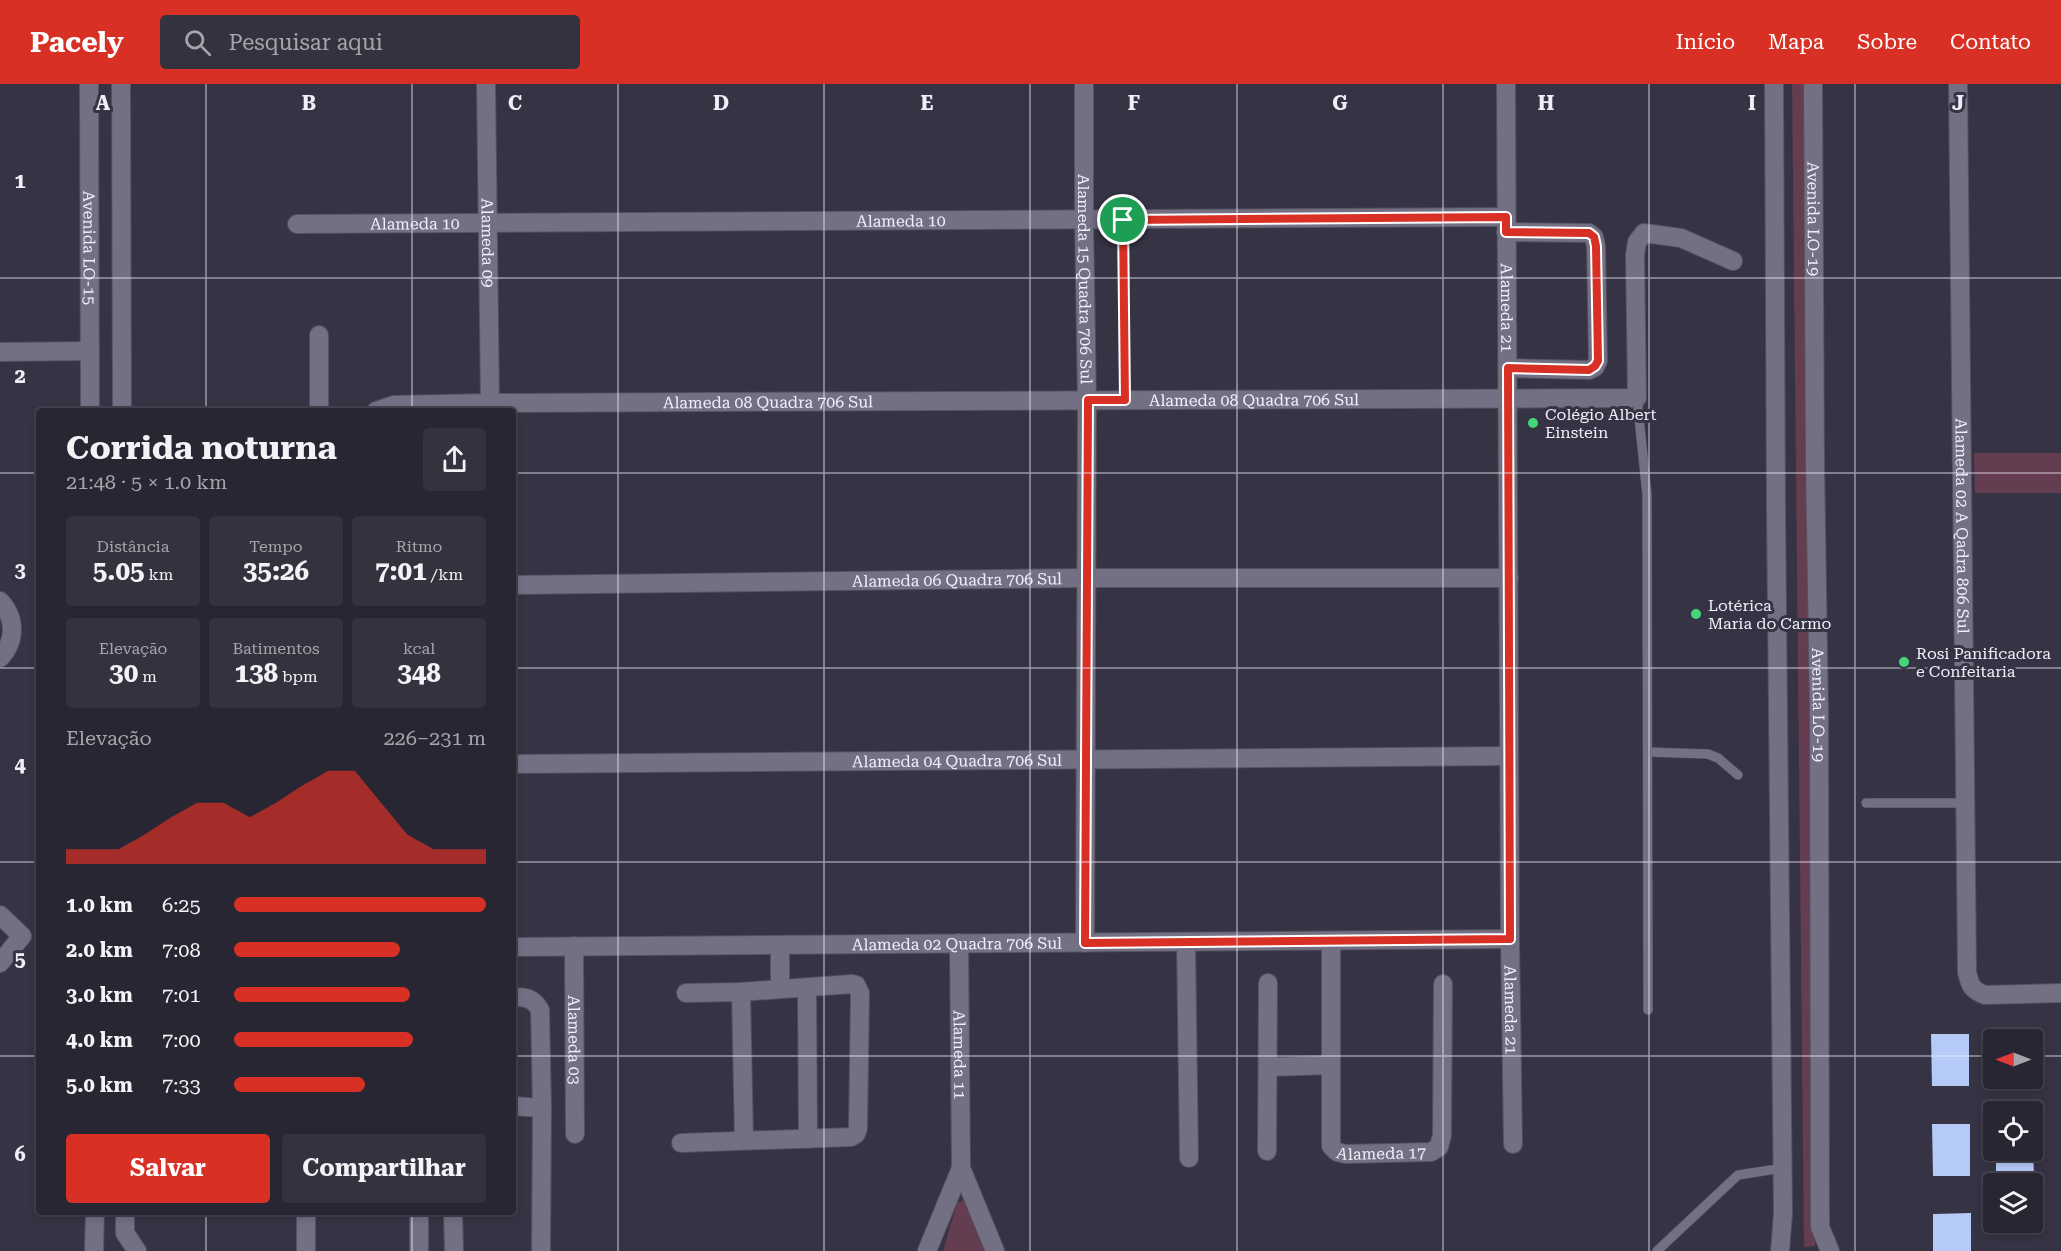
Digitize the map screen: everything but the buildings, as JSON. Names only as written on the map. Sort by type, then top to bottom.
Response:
[{"type":"street","name":"Avenida LO-15","points":[[89,84],[90,408]]},
{"type":"street","name":"Avenida LO-15","points":[[121,84],[122,408]]},
{"type":"street","name":"Alameda 09","points":[[486,84],[490,403]]},
{"type":"street","name":"Alameda 15 Quadra 706 Sul","points":[[1084,84],[1088,400],[1084,758],[1085,943]]},
{"type":"street","name":"Alameda 21","points":[[1506,84],[1513,1144]]},
{"type":"street","points":[[1774,84],[1783,1168],[1780,1251]]},
{"type":"street","name":"Avenida LO-19","points":[[1813,84],[1819,714],[1820,1218],[1823,1237],[1830,1251]]},
{"type":"street","name":"Alameda 02 A Qadra 806 Sul","points":[[1958,84],[1967,972],[1969,984],[1974,991],[1985,995],[2061,993]]},
{"type":"street","name":"Alameda 10","points":[[297,224],[1123,220],[1506,224],[1589,233],[1594,237],[1596,246],[1598,361],[1589,370],[1508,368]]},
{"type":"street","points":[[1637,398],[1635,255],[1637,242],[1644,233],[1681,238],[1733,261]]},
{"type":"street","points":[[319,335],[319,408]]},
{"type":"street","points":[[0,352],[90,351]]},
{"type":"street","name":"Alameda 08 Quadra 706 Sul","points":[[385,408],[394,405],[490,403],[1637,398]]},
{"type":"street","name":"Alameda 06 Quadra 706 Sul","points":[[516,585],[1085,578],[1509,578]]},
{"type":"street","points":[[0,601],[9,613],[12,632],[11,640],[0,658]]},
{"type":"street","name":"Alameda 04 Quadra 706 Sul","points":[[516,764],[1509,756]]},
{"type":"street","points":[[0,915],[31,936],[0,963]]},
{"type":"street","name":"Alameda 02 Quadra 706 Sul","points":[[516,947],[1510,939]]},
{"type":"street","name":"Alameda 17","points":[[1330,941],[1331,1146],[1337,1152],[1346,1154],[1431,1152],[1439,1147],[1442,1135],[1443,984]]},
{"type":"street","points":[[1186,942],[1189,1158]]},
{"type":"street","name":"Alameda 11","points":[[959,944],[961,1168],[994,1251]]},
{"type":"street","points":[[780,945],[780,989]]},
{"type":"street","name":"Alameda 03","points":[[574,946],[574,1134]]},
{"type":"street","points":[[1268,983],[1268,1151]]},
{"type":"street","points":[[681,1143],[852,1137],[858,1128],[860,993],[856,985],[686,993]]},
{"type":"street","points":[[807,988],[808,1139]]},
{"type":"street","points":[[741,992],[744,1140]]},
{"type":"street","points":[[516,997],[528,997],[540,1010],[541,1251]]},
{"type":"street","points":[[1268,1067],[1331,1065]]},
{"type":"street","points":[[516,1106],[542,1108]]},
{"type":"street","name":"Alameda 11","points":[[927,1251],[961,1168]]},
{"type":"street","points":[[94,1251],[95,1215]]},
{"type":"street","points":[[124,1215],[125,1233],[137,1251]]},
{"type":"street","points":[[306,1215],[306,1251]]},
{"type":"street","points":[[419,1215],[419,1251]]},
{"type":"street","points":[[453,1215],[454,1251]]},
{"type":"lane","points":[[1123,220],[1125,400]]},
{"type":"lane","points":[[1637,398],[1647,495],[1648,1011]]},
{"type":"lane","points":[[1648,752],[1708,754],[1718,758],[1738,775]]},
{"type":"lane","points":[[1866,803],[1965,803]]},
{"type":"lane","points":[[1657,1251],[1738,1175],[1783,1168]]},
{"type":"shaded area","points":[[1792,84],[1805,84],[1815,1246],[1804,1247]]},
{"type":"shaded area","points":[[1974,453],[2061,453],[2061,493],[1975,493]]},
{"type":"shaded area","points":[[964,1200],[971,1203],[987,1251],[943,1251],[957,1203]]},
{"type":"place","name":"Colégio Albert Einstein","points":[[1533,423]]},
{"type":"place","name":"Lotérica Maria do Carmo","points":[[1696,614]]},
{"type":"place","name":"Rosi Panificadora e Confeitaria","points":[[1904,662]]},
{"type":"route","points":[[1506,217],[1506,232],[1589,233],[1594,237],[1598,361],[1595,366],[1589,370],[1508,368],[1510,939],[1085,943],[1084,758],[1088,400],[1125,400],[1123,220],[1506,217]]}]
